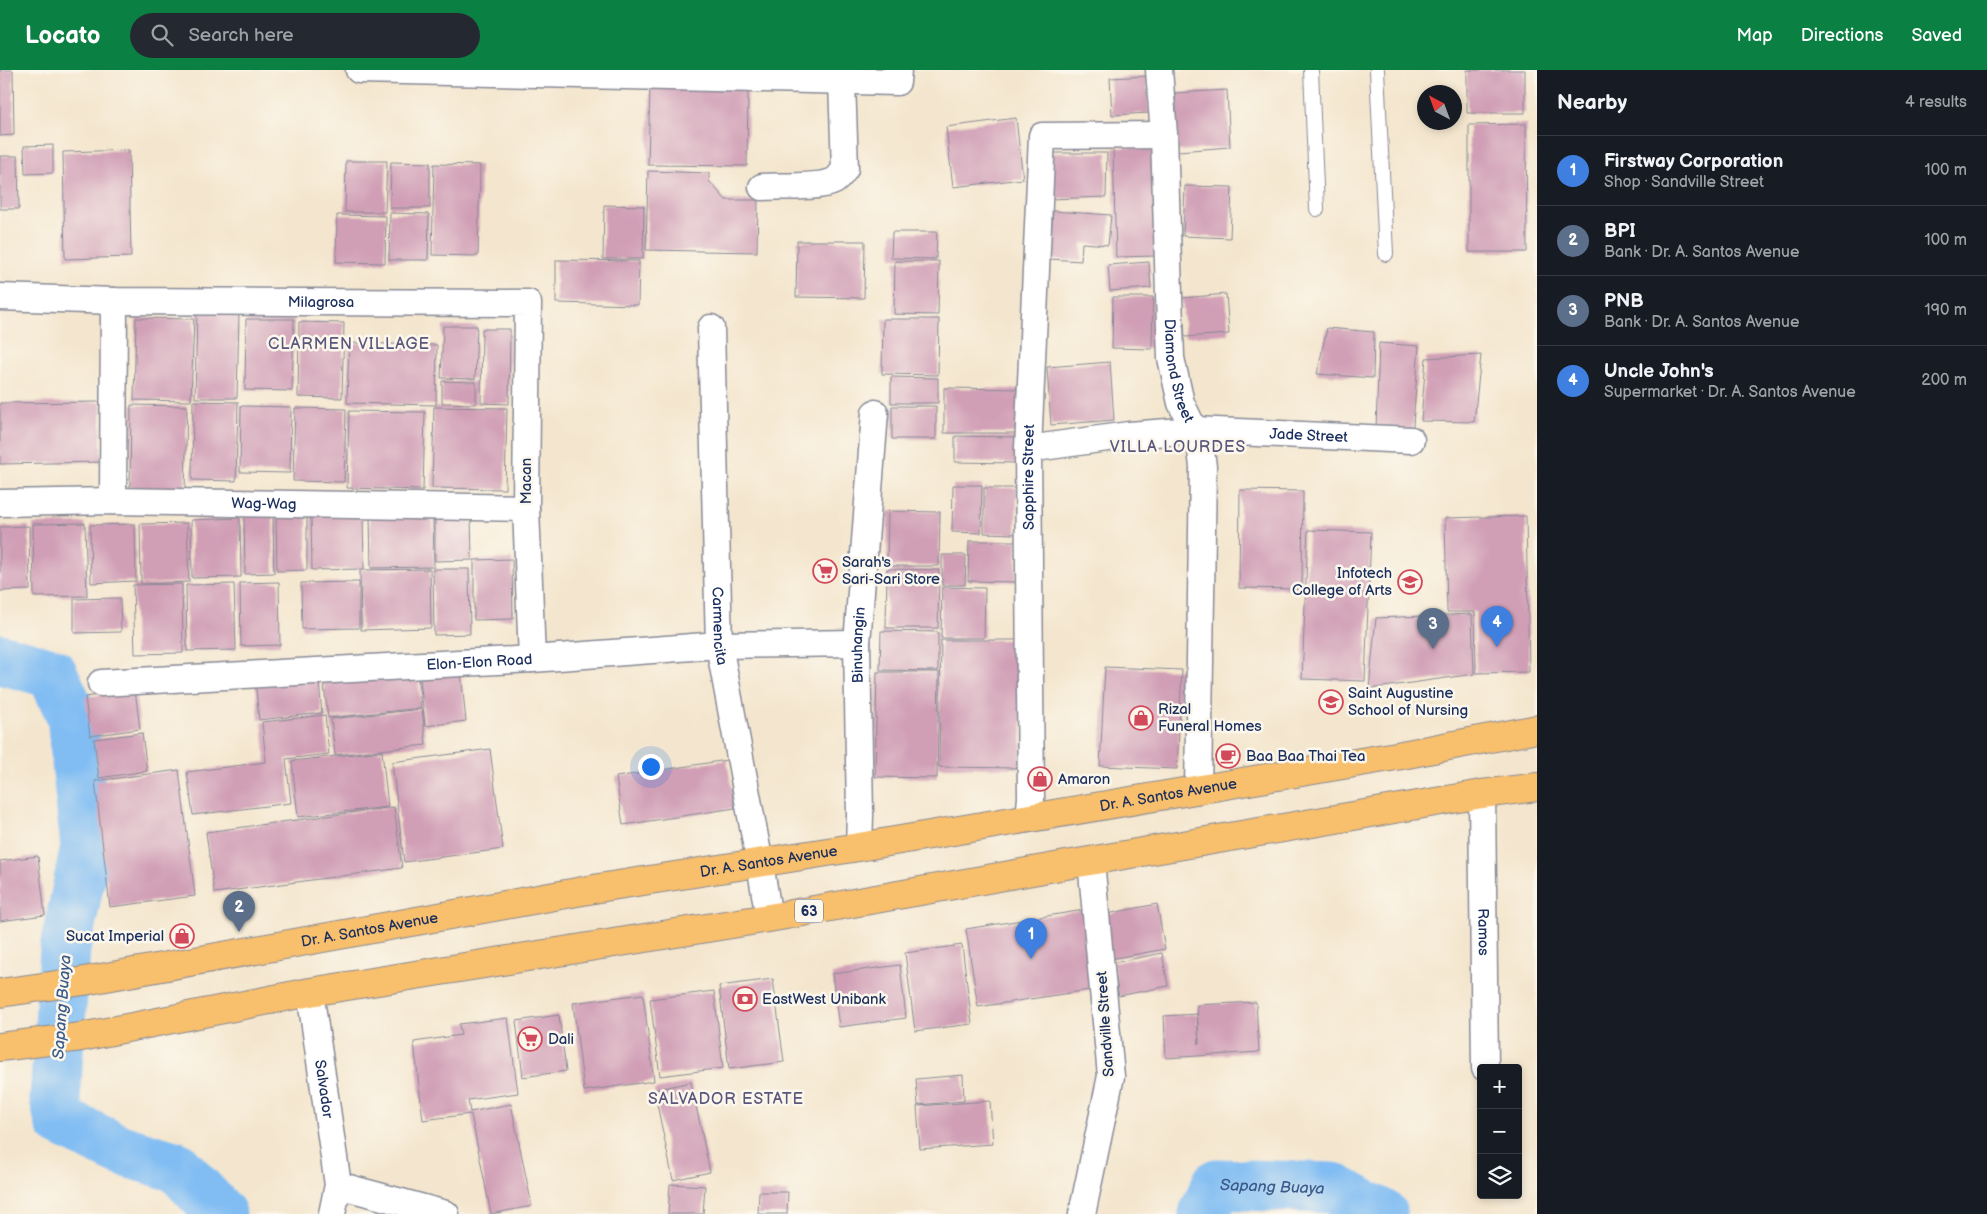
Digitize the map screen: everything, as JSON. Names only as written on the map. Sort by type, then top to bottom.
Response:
[{"type":"main road","name":"Dr. A. Santos Avenue","points":[[10,991],[84,981],[604,887],[760,864],[1402,755],[1537,730]]},
{"type":"main road","name":"63","points":[[8,1047],[81,1037],[310,992],[769,918],[1482,794],[1537,787]]},
{"type":"street","points":[[359,70],[696,74],[898,82],[898,70]]},
{"type":"street","name":"Diamond Street","points":[[1159,70],[1164,135],[1171,358],[1181,403],[1200,442],[1203,467],[1198,790]]},
{"type":"street","points":[[762,187],[818,184],[834,181],[840,176],[845,169],[842,80]]},
{"type":"street","name":"Sapphire Street","points":[[1029,817],[1028,449],[1042,136],[1164,135]]},
{"type":"street","name":"Milagrosa","points":[[0,297],[114,301],[528,303]]},
{"type":"street","points":[[113,501],[114,301]]},
{"type":"street","name":"Macan","points":[[528,303],[526,508],[532,659]]},
{"type":"street","name":"Carmencita","points":[[711,328],[719,645],[769,918]]},
{"type":"street","name":"Binuhangin","points":[[859,847],[857,644],[875,413]]},
{"type":"street","name":"Jade Street","points":[[1028,449],[1129,435],[1194,430],[1411,440]]},
{"type":"street","name":"Wag-Wag","points":[[0,503],[113,501],[526,508]]},
{"type":"street","name":"Elon-Elon Road","points":[[101,683],[532,659],[719,645],[857,644]]},
{"type":"street","name":"Ramos","points":[[1482,794],[1484,1064]]},
{"type":"street","name":"Sandville Street","points":[[1082,1214],[1111,1076],[1091,861]]},
{"type":"street","name":"Salvador","points":[[310,992],[338,1185],[332,1214]]},
{"type":"street","points":[[338,1185],[446,1214]]},
{"type":"lane","points":[[1311,70],[1317,208]]},
{"type":"lane","points":[[1377,70],[1386,254]]},
{"type":"building","points":[[0,70],[13,70],[14,135],[0,136]]},
{"type":"building","points":[[1467,70],[1525,70],[1525,113],[1467,113]]},
{"type":"building","points":[[1147,76],[1149,113],[1112,115],[1110,78]]},
{"type":"building","points":[[650,84],[748,85],[747,166],[648,165]]},
{"type":"building","points":[[1227,90],[1230,147],[1178,151],[1175,93]]},
{"type":"building","points":[[1016,118],[1023,179],[953,187],[946,127]]},
{"type":"building","points":[[1526,124],[1527,252],[1469,252],[1469,125]]},
{"type":"building","points":[[53,145],[53,173],[25,174],[24,146]]},
{"type":"building","points":[[1153,147],[1156,256],[1116,257],[1113,148]]},
{"type":"building","points":[[129,150],[131,257],[65,259],[63,152]]},
{"type":"building","points":[[1050,153],[1107,153],[1106,197],[1049,199]]},
{"type":"building","points":[[0,156],[18,156],[19,209],[0,209]]},
{"type":"building","points":[[346,161],[387,161],[385,212],[345,212]]},
{"type":"building","points":[[391,162],[430,163],[430,208],[390,208]]},
{"type":"building","points":[[434,164],[480,165],[478,256],[432,255]]},
{"type":"building","points":[[648,171],[709,173],[709,181],[726,200],[758,200],[757,252],[646,250]]},
{"type":"building","points":[[1185,186],[1232,187],[1230,238],[1183,236]]},
{"type":"building","points":[[604,205],[644,206],[643,259],[603,259]]},
{"type":"building","points":[[1053,211],[1111,215],[1108,245],[1082,243],[1081,261],[1049,259]]},
{"type":"building","points":[[390,213],[429,214],[428,260],[389,260]]},
{"type":"building","points":[[337,215],[386,216],[385,263],[336,262]]},
{"type":"building","points":[[892,232],[937,232],[936,259],[891,258]]},
{"type":"building","points":[[797,241],[865,241],[864,298],[796,297]]},
{"type":"building","points":[[556,260],[639,261],[638,305],[556,303]]},
{"type":"building","points":[[895,261],[939,261],[938,315],[894,314]]},
{"type":"building","points":[[1149,262],[1151,288],[1110,291],[1108,265]]},
{"type":"building","points":[[1226,294],[1229,334],[1185,337],[1182,298]]},
{"type":"building","points":[[1113,297],[1153,297],[1152,349],[1112,348]]},
{"type":"building","points":[[197,312],[239,313],[237,398],[195,398]]},
{"type":"building","points":[[136,318],[194,319],[191,401],[134,400]]},
{"type":"building","points":[[246,319],[294,319],[292,391],[245,390]]},
{"type":"building","points":[[883,319],[939,319],[938,375],[882,374]]},
{"type":"building","points":[[299,322],[344,323],[342,398],[298,397]]},
{"type":"building","points":[[443,326],[477,326],[475,379],[441,378]]},
{"type":"building","points":[[1327,328],[1374,332],[1373,378],[1317,374]]},
{"type":"building","points":[[482,329],[510,329],[509,404],[481,403]]},
{"type":"building","points":[[349,343],[437,345],[436,405],[347,403]]},
{"type":"building","points":[[1379,343],[1419,346],[1412,438],[1376,430]]},
{"type":"building","points":[[1481,355],[1474,422],[1421,421],[1426,358]]},
{"type":"building","points":[[1110,362],[1114,420],[1051,425],[1047,367]]},
{"type":"building","points":[[891,377],[938,378],[938,403],[891,403]]},
{"type":"building","points":[[442,381],[476,382],[476,404],[442,403]]},
{"type":"building","points":[[944,388],[1020,389],[1019,433],[944,433]]},
{"type":"building","points":[[193,401],[238,402],[236,481],[192,480]]},
{"type":"building","points":[[101,402],[101,462],[0,464],[0,403]]},
{"type":"building","points":[[131,405],[187,406],[185,492],[130,491]]},
{"type":"building","points":[[241,406],[291,407],[290,473],[240,472]]},
{"type":"building","points":[[892,406],[936,406],[936,439],[892,439]]},
{"type":"building","points":[[434,407],[507,408],[505,489],[432,488]]},
{"type":"building","points":[[295,408],[346,409],[344,482],[293,481]]},
{"type":"building","points":[[349,411],[425,412],[423,490],[347,488]]},
{"type":"building","points":[[955,436],[1017,437],[1016,463],[955,462]]},
{"type":"building","points":[[953,485],[982,485],[981,533],[952,532]]},
{"type":"building","points":[[984,488],[1017,488],[1016,534],[984,533]]},
{"type":"building","points":[[1240,490],[1303,491],[1302,589],[1239,588]]},
{"type":"building","points":[[888,511],[940,512],[939,566],[887,566]]},
{"type":"building","points":[[363,514],[364,569],[312,570],[311,515]]},
{"type":"building","points":[[433,514],[434,567],[371,568],[370,516]]},
{"type":"building","points":[[273,515],[274,573],[245,574],[244,516]]},
{"type":"building","points":[[307,515],[307,570],[277,571],[276,516]]},
{"type":"building","points":[[471,516],[472,560],[435,561],[435,517]]},
{"type":"building","points":[[1526,516],[1529,672],[1476,673],[1475,612],[1447,612],[1445,518]]},
{"type":"building","points":[[240,518],[241,577],[192,578],[191,520]]},
{"type":"building","points":[[85,523],[87,596],[34,597],[33,524]]},
{"type":"building","points":[[187,523],[189,582],[141,584],[140,524]]},
{"type":"building","points":[[135,524],[136,581],[91,583],[90,525]]},
{"type":"building","points":[[29,526],[30,590],[0,591],[0,527]]},
{"type":"building","points":[[1308,530],[1371,532],[1365,681],[1302,679]]},
{"type":"building","points":[[969,541],[1017,541],[1016,582],[968,581]]},
{"type":"building","points":[[942,555],[966,555],[965,585],[942,585]]},
{"type":"building","points":[[512,559],[513,619],[474,620],[474,560]]},
{"type":"building","points":[[430,569],[431,628],[361,630],[360,570]]},
{"type":"building","points":[[433,569],[469,569],[470,634],[434,635]]},
{"type":"building","points":[[887,569],[939,570],[938,628],[886,628]]},
{"type":"building","points":[[279,582],[280,645],[241,646],[240,583]]},
{"type":"building","points":[[359,582],[359,628],[302,629],[301,583]]},
{"type":"building","points":[[182,584],[183,653],[135,654],[133,585]]},
{"type":"building","points":[[234,584],[236,650],[187,651],[186,585]]},
{"type":"building","points":[[942,587],[985,588],[984,638],[941,638]]},
{"type":"building","points":[[120,598],[121,632],[74,633],[74,599]]},
{"type":"building","points":[[1472,614],[1474,674],[1369,689],[1376,618]]},
{"type":"building","points":[[881,631],[938,632],[938,671],[880,670]]},
{"type":"building","points":[[941,640],[1023,640],[1021,768],[939,767]]},
{"type":"building","points":[[460,664],[466,721],[425,726],[419,669]]},
{"type":"building","points":[[417,667],[421,708],[328,718],[323,677]]},
{"type":"building","name":"Rizal Funeral Homes","points":[[1105,667],[1182,670],[1177,769],[1100,766]]},
{"type":"building","points":[[318,672],[322,713],[259,720],[255,679]]},
{"type":"building","points":[[877,672],[939,672],[937,778],[875,777]]},
{"type":"building","points":[[135,690],[140,729],[90,736],[85,697]]},
{"type":"building","points":[[422,709],[426,745],[335,755],[331,719]]},
{"type":"building","points":[[325,715],[329,754],[286,759],[291,803],[193,815],[187,772],[266,762],[262,722]]},
{"type":"building","points":[[142,733],[147,771],[99,778],[94,739]]},
{"type":"building","points":[[490,749],[503,849],[404,862],[392,762]]},
{"type":"building","points":[[382,751],[388,807],[298,817],[292,761]]},
{"type":"building","points":[[727,760],[735,808],[623,825],[616,777]]},
{"type":"building","points":[[179,770],[195,896],[110,907],[95,781]]},
{"type":"building","points":[[394,807],[402,868],[214,893],[206,832]]},
{"type":"building","points":[[38,856],[45,915],[0,921],[0,861]]},
{"type":"building","points":[[1157,904],[1165,949],[1110,959],[1102,915]]},
{"type":"building","points":[[1084,910],[1096,989],[978,1007],[966,929]]},
{"type":"building","points":[[962,945],[972,1024],[915,1031],[905,953]]},
{"type":"building","points":[[1162,953],[1168,986],[1119,996],[1113,963]]},
{"type":"building","points":[[900,965],[906,1018],[839,1027],[832,974]]},
{"type":"building","points":[[773,979],[784,1062],[729,1069],[719,986]]},
{"type":"building","points":[[714,991],[723,1068],[660,1076],[650,999]]},
{"type":"building","points":[[643,994],[654,1081],[584,1091],[573,1003]]},
{"type":"building","points":[[1256,1002],[1259,1052],[1166,1058],[1164,1016],[1197,1014],[1199,1044],[1197,1005]]},
{"type":"building","points":[[559,1015],[566,1071],[523,1077],[516,1021]]},
{"type":"building","points":[[508,1018],[518,1093],[468,1100],[470,1112],[511,1104],[532,1206],[491,1214],[471,1114],[423,1120],[414,1042],[461,1035],[459,1024]]},
{"type":"building","points":[[963,1075],[964,1101],[918,1105],[916,1079]]},
{"type":"building","points":[[691,1082],[710,1172],[673,1180],[654,1090]]},
{"type":"building","points":[[990,1101],[993,1144],[920,1149],[917,1106]]},
{"type":"building","points":[[670,1184],[705,1186],[703,1214],[668,1214]]},
{"type":"building","points":[[759,1192],[788,1192],[787,1214],[758,1214]]},
{"type":"waterway","name":"Sapang Buaya","points":[[0,659],[52,673],[72,716],[86,847],[65,949],[55,1098],[60,1121],[120,1150],[177,1167],[221,1214]]},
{"type":"waterway","name":"Sapang Buaya","points":[[1204,1214],[1217,1184],[1333,1188],[1382,1214]]},
{"type":"place","name":"Sarah's Sari-Sari Store","points":[[825,571]]},
{"type":"place","name":"Infotech College of Arts","points":[[1410,582]]},
{"type":"place","name":"Uncle John's","points":[[1497,647]]},
{"type":"place","name":"PNB","points":[[1433,649]]},
{"type":"place","name":"Saint Augustine School of Nursing","points":[[1331,702]]},
{"type":"place","name":"Rizal Funeral Homes","points":[[1141,718]]},
{"type":"place","name":"Baa Baa Thai Tea","points":[[1228,756]]},
{"type":"place","name":"Amaron","points":[[1040,779]]},
{"type":"place","name":"BPI","points":[[239,932]]},
{"type":"place","name":"Sucat Imperial","points":[[182,936]]},
{"type":"place","name":"Firstway Corporation","points":[[1031,959]]},
{"type":"place","name":"EastWest Unibank","points":[[745,999]]},
{"type":"place","name":"Dali","points":[[530,1039]]},
{"type":"district","name":"CLARMEN VILLAGE","points":[[349,343]]},
{"type":"district","name":"VILLA LOURDES","points":[[1178,446]]},
{"type":"district","name":"SALVADOR ESTATE","points":[[726,1098]]}]
